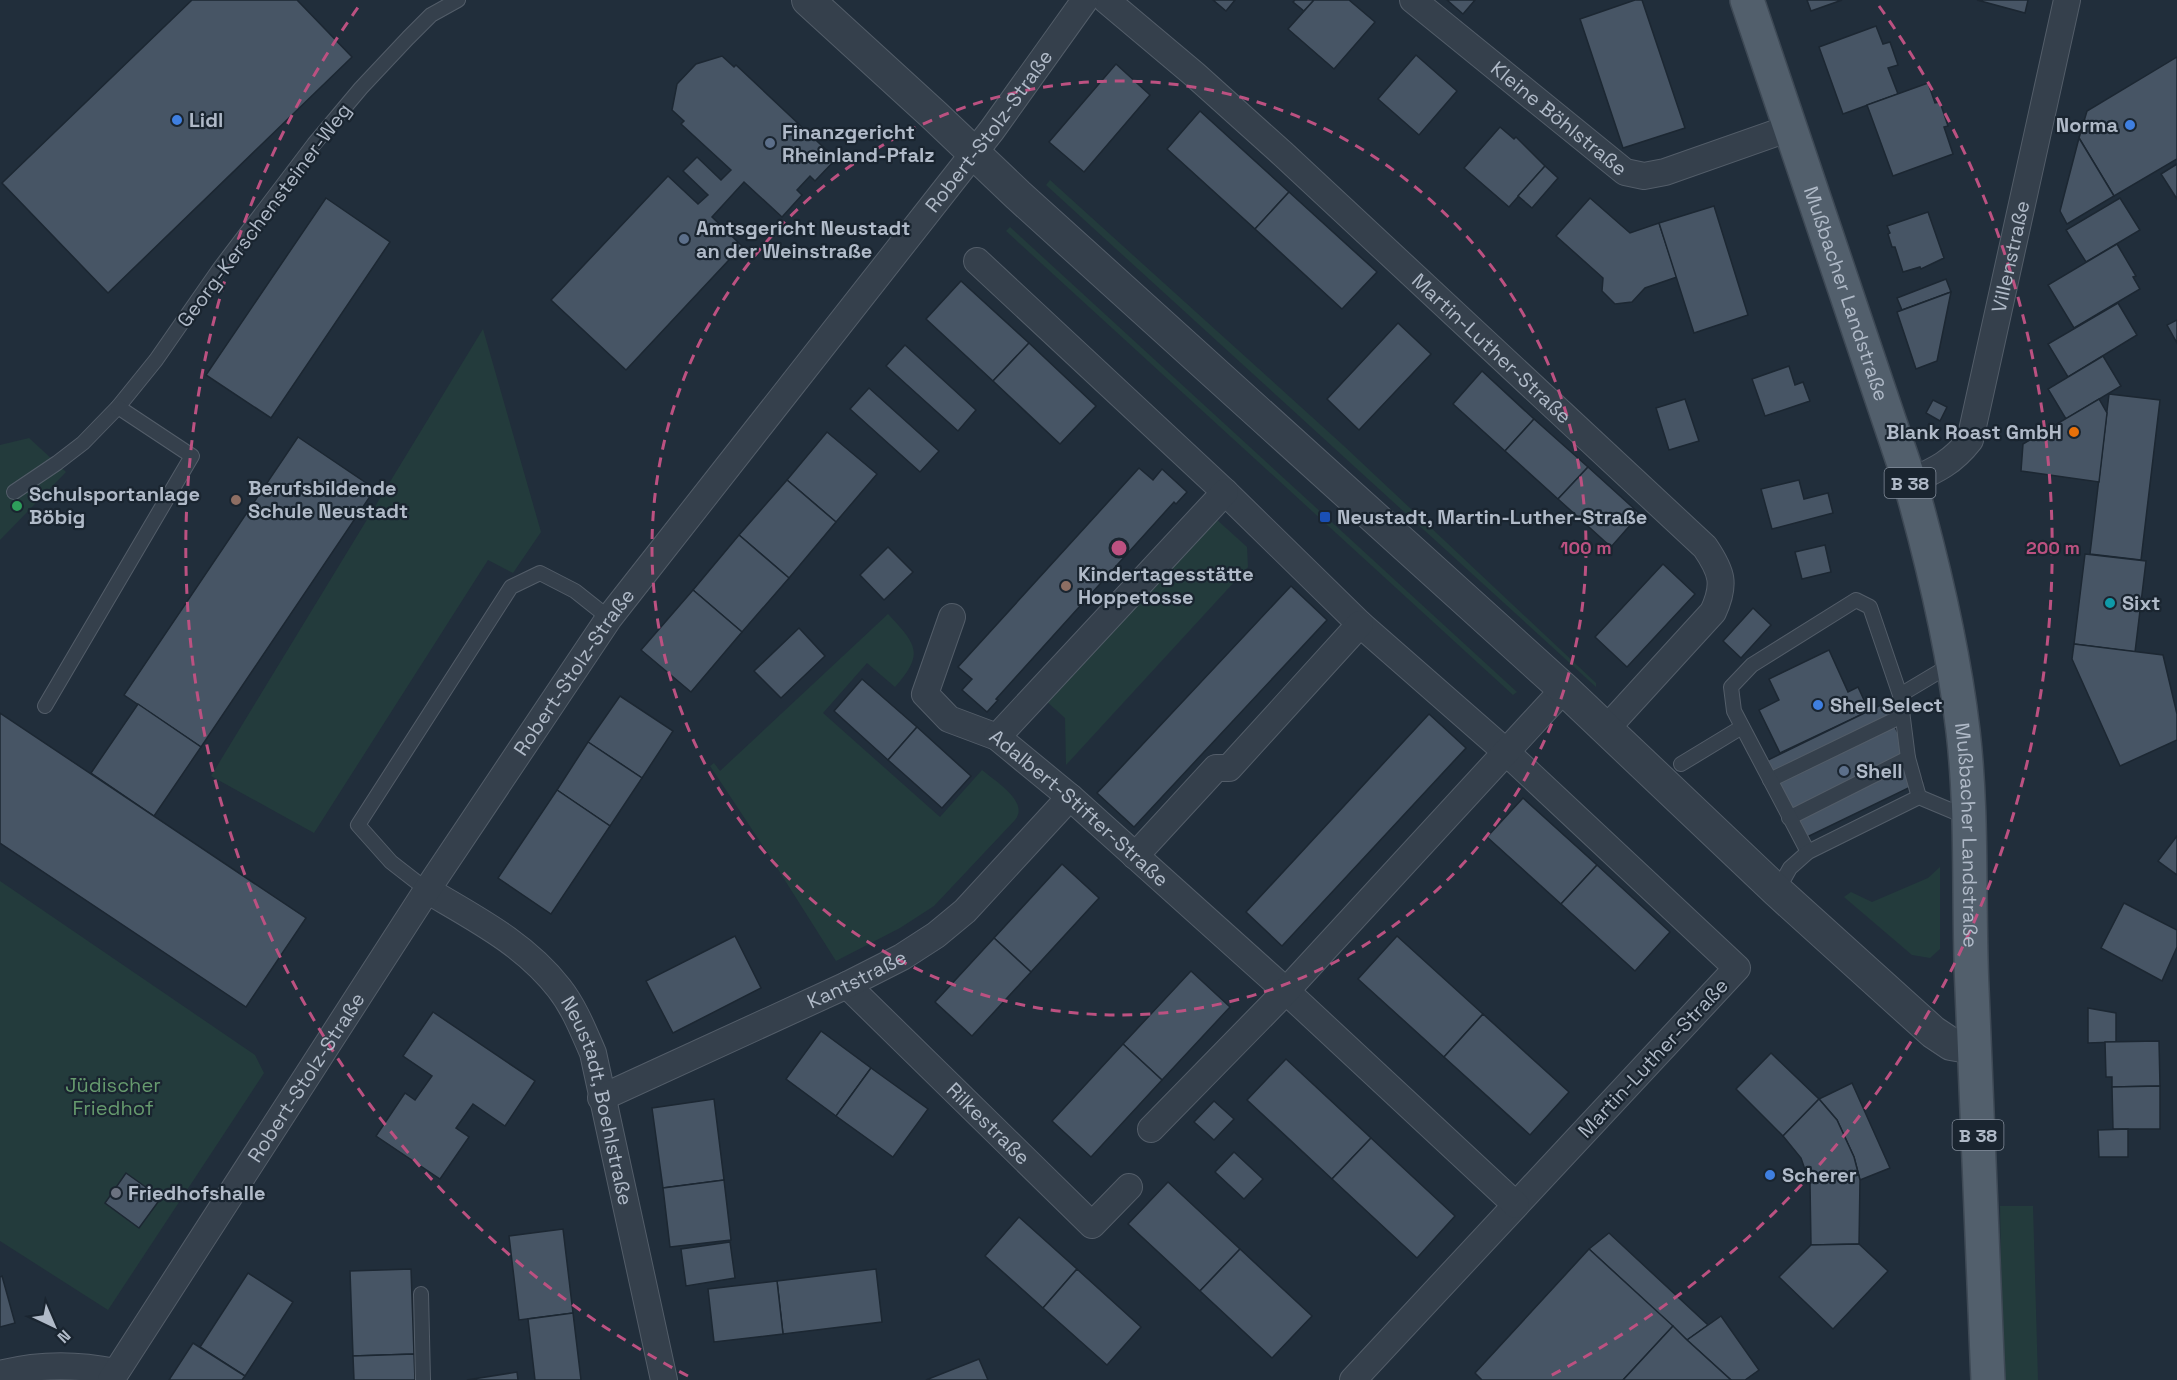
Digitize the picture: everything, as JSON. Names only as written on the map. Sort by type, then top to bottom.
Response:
[{"type":"main road","name":"Mußbacher Landstraße","points":[[1747,0],[1910,482],[1928,547],[1953,664],[1963,731],[1969,818],[1971,986],[1988,1380]]},
{"type":"street","points":[[808,0],[1018,195],[1564,689],[1777,891],[1933,1032],[1951,1044],[1974,1048]]},
{"type":"street","name":"Robert-Stolz-Straße","points":[[113,1376],[427,890],[609,618],[992,130],[1085,0]]},
{"type":"street","name":"Martin-Luther-Straße","points":[[1106,0],[1194,74],[1274,146],[1705,547],[1718,567],[1722,583],[1713,612],[1606,729]]},
{"type":"street","name":"Kleine Böhlstraße","points":[[1413,0],[1625,172],[1644,176],[1665,172],[1790,128]]},
{"type":"street","name":"Villenstraße","points":[[1910,482],[1942,467],[1958,455],[1970,440],[2067,0]]},
{"type":"street","name":"Martin-Luther-Straße","points":[[977,261],[1225,492],[1360,624],[1505,751],[1737,968],[1353,1380]]},
{"type":"street","points":[[997,737],[1225,492]]},
{"type":"street","name":"Adalbert-Stifter-Straße","points":[[952,617],[925,694],[949,719],[997,737],[1070,797],[1286,991],[1516,1204]]},
{"type":"street","points":[[1135,856],[1216,768],[1229,768],[1360,624]]},
{"type":"street","points":[[1151,1130],[1286,991],[1564,689]]},
{"type":"street","name":"Kantstraße","points":[[601,1098],[847,985],[902,957],[936,935],[965,911],[1070,797]]},
{"type":"street","name":"Neustadt, Boehlstraße","points":[[427,890],[508,939],[539,965],[560,989],[579,1021],[592,1053],[664,1380]]},
{"type":"street","name":"Rilkestraße","points":[[847,985],[1092,1225],[1129,1187]]},
{"type":"street","points":[[0,1374],[61,1366],[88,1366],[113,1376]]},
{"type":"lane","name":"Georg-Kerschensteiner-Weg","points":[[14,492],[57,464],[83,443],[118,407],[156,360],[220,268],[314,144],[361,88],[431,15],[458,0]]},
{"type":"lane","points":[[45,706],[192,456],[118,407]]},
{"type":"lane","points":[[427,890],[391,862],[358,825],[511,588],[540,573],[574,591],[609,618]]},
{"type":"lane","points":[[1808,852],[1734,711],[1731,687],[1752,665],[1856,600],[1870,607],[1900,696],[1908,758],[1919,797]]},
{"type":"lane","points":[[1900,696],[1953,664]]},
{"type":"lane","points":[[1770,780],[1902,716]]},
{"type":"lane","points":[[1681,764],[1742,727]]},
{"type":"lane","points":[[1789,818],[1908,758]]},
{"type":"lane","points":[[1777,891],[1790,868],[1808,852],[1919,797],[1969,818]]},
{"type":"lane","points":[[421,1294],[423,1380]]},
{"type":"green space","points":[[1050,180],[1344,446],[1596,683],[1596,687],[1046,185]]},
{"type":"green space","points":[[1010,227],[1517,692],[1513,695],[1006,231]]},
{"type":"green space","points":[[483,329],[541,532],[513,573],[488,560],[314,833],[211,776]]},
{"type":"green space","name":"Schulsportanlage Böbig","points":[[29,438],[66,472],[0,540],[0,445]]},
{"type":"green space","points":[[1216,519],[1247,547],[1248,567],[1066,765],[1065,718],[1044,699]]},
{"type":"green space","points":[[888,614],[905,633],[913,649],[914,657],[905,675],[895,687],[867,663],[823,713],[940,817],[982,770],[1015,799],[1018,813],[1015,820],[934,906],[900,928],[836,961],[710,766],[714,763],[720,771]]},
{"type":"green space","points":[[1940,867],[1940,949],[1930,958],[1912,955],[1844,897],[1851,892],[1872,902],[1928,878]]},
{"type":"green space","name":"Jüdischer Friedhof","points":[[0,881],[255,1055],[264,1073],[108,1310],[0,1241]]},
{"type":"green space","points":[[2000,1206],[2033,1206],[2038,1380],[2003,1380]]},
{"type":"building","name":"Lidl","points":[[192,0],[297,0],[352,57],[108,293],[2,183]]},
{"type":"building","points":[[1213,0],[1235,0],[1226,11]]},
{"type":"building","points":[[1295,0],[1314,0],[1304,11],[1293,2]]},
{"type":"building","points":[[1314,0],[1349,0],[1375,22],[1334,69],[1288,29]]},
{"type":"building","points":[[1447,0],[1475,0],[1463,14]]},
{"type":"building","points":[[1635,0],[1642,0],[1685,128],[1623,148],[1580,19]]},
{"type":"building","points":[[1807,0],[1842,0],[1811,11]]},
{"type":"building","points":[[1977,0],[2028,0],[2025,13]]},
{"type":"building","points":[[1876,26],[1883,44],[1890,42],[1898,65],[1888,68],[1898,94],[1843,114],[1819,47]]},
{"type":"building","points":[[1416,55],[1457,91],[1419,135],[1378,99]]},
{"type":"building","points":[[722,56],[734,67],[736,65],[836,159],[815,181],[810,176],[797,190],[802,195],[782,217],[744,182],[712,217],[742,246],[626,370],[551,300],[668,176],[698,204],[708,195],[683,171],[697,157],[721,180],[731,170],[681,124],[684,121],[672,110],[677,84],[696,64]]},
{"type":"building","name":"Norma","points":[[2177,57],[2177,159],[2114,196],[2079,138],[2087,111]]},
{"type":"building","points":[[1116,64],[1150,95],[1084,172],[1049,142]]},
{"type":"building","points":[[1928,83],[1935,103],[1940,102],[1948,126],[1944,127],[1953,154],[1893,176],[1867,105]]},
{"type":"building","points":[[1200,111],[1289,192],[1255,229],[1167,149]]},
{"type":"building","points":[[1500,127],[1514,139],[1516,137],[1545,166],[1509,207],[1464,168]]},
{"type":"building","points":[[2079,138],[2114,196],[2067,224],[2060,211]]},
{"type":"building","points":[[2177,164],[2177,199],[2161,174]]},
{"type":"building","points":[[1545,166],[1558,178],[1532,208],[1518,196]]},
{"type":"building","points":[[1289,192],[1377,272],[1342,309],[1255,229]]},
{"type":"building","points":[[326,198],[390,242],[271,418],[206,375]]},
{"type":"building","points":[[1590,198],[1630,233],[1659,223],[1677,277],[1645,288],[1632,302],[1615,304],[1602,291],[1603,278],[1556,236]]},
{"type":"building","points":[[2120,198],[2140,230],[2086,262],[2066,230]]},
{"type":"building","points":[[1714,206],[1748,315],[1694,333],[1659,223]]},
{"type":"building","points":[[1928,212],[1944,258],[1921,269],[1920,267],[1903,272],[1895,247],[1892,247],[1887,226]]},
{"type":"building","points":[[2117,244],[2136,276],[2133,277],[2140,289],[2074,328],[2048,285]]},
{"type":"building","points":[[1946,279],[1951,292],[1902,310],[1897,298]]},
{"type":"building","points":[[961,281],[1029,343],[993,381],[926,319]]},
{"type":"building","points":[[1951,292],[1937,361],[1916,369],[1897,312]]},
{"type":"building","points":[[2118,303],[2137,335],[2068,377],[2048,344]]},
{"type":"building","points":[[2177,320],[2177,343],[2167,325]]},
{"type":"building","points":[[1398,323],[1431,354],[1359,430],[1327,399]]},
{"type":"building","points":[[1029,343],[1096,406],[1060,444],[993,381]]},
{"type":"building","points":[[905,345],[976,410],[958,431],[886,366]]},
{"type":"building","points":[[2103,356],[2121,386],[2066,419],[2048,389]]},
{"type":"building","points":[[1789,366],[1795,385],[1803,382],[1810,401],[1765,416],[1752,379]]},
{"type":"building","points":[[1482,371],[1534,419],[1505,451],[1453,404]]},
{"type":"building","points":[[869,388],[939,451],[920,472],[850,409]]},
{"type":"building","points":[[2109,394],[2160,400],[2141,560],[2090,554]]},
{"type":"building","points":[[1685,399],[1699,441],[1669,450],[1656,408]]},
{"type":"building","name":"Blank Roast GmbH","points":[[2099,399],[2107,413],[2099,482],[2021,471],[2023,444]]},
{"type":"building","points":[[1933,400],[1947,407],[1940,421],[1926,413]]},
{"type":"building","points":[[1534,419],[1588,467],[1558,499],[1505,451]]},
{"type":"building","points":[[827,432],[877,474],[836,522],[787,480]]},
{"type":"building","points":[[298,437],[375,489],[201,747],[124,695]]},
{"type":"building","points":[[1588,467],[1640,514],[1611,547],[1558,499]]},
{"type":"building","name":"Kindertagesstätte Hoppetosse","points":[[1139,468],[1153,480],[1162,469],[1187,492],[1176,504],[1174,502],[996,699],[998,700],[987,712],[962,690],[972,679],[958,667]]},
{"type":"building","points":[[787,480],[836,522],[789,578],[739,535]]},
{"type":"building","points":[[1799,480],[1804,499],[1828,493],[1833,513],[1772,529],[1761,489]]},
{"type":"building","points":[[739,535],[789,578],[742,632],[693,590]]},
{"type":"building","points":[[1825,545],[1831,572],[1802,579],[1795,552]]},
{"type":"building","points":[[888,547],[913,572],[884,600],[860,575]]},
{"type":"building","name":"Sixt","points":[[2085,554],[2146,561],[2135,652],[2074,644]]},
{"type":"building","points":[[1663,564],[1695,594],[1627,667],[1595,637]]},
{"type":"building","points":[[1291,586],[1327,620],[1134,827],[1097,793]]},
{"type":"building","points":[[693,590],[742,632],[691,692],[641,650]]},
{"type":"building","points":[[1753,608],[1771,625],[1741,658],[1723,641]]},
{"type":"building","points":[[799,628],[825,656],[781,698],[754,671]]},
{"type":"building","points":[[2074,644],[2163,655],[2177,714],[2177,740],[2120,766],[2072,659]]},
{"type":"building","name":"Shell Select","points":[[1829,650],[1848,692],[1858,687],[1869,711],[1780,753],[1759,710],[1779,700],[1769,679]]},
{"type":"building","points":[[862,679],[917,727],[888,760],[834,711]]},
{"type":"building","points":[[620,696],[673,731],[642,778],[588,742]]},
{"type":"building","points":[[138,704],[201,747],[154,816],[91,773]]},
{"type":"building","name":"Shell","points":[[1883,704],[1923,781],[1805,838],[1766,761]]},
{"type":"building","points":[[0,713],[306,918],[246,1007],[0,843]]},
{"type":"building","points":[[1429,714],[1466,748],[1282,946],[1246,912]]},
{"type":"building","points":[[917,727],[971,776],[942,808],[888,760]]},
{"type":"building","points":[[588,742],[642,778],[610,826],[557,790]]},
{"type":"building","points":[[557,790],[610,826],[551,914],[498,878]]},
{"type":"building","points":[[1523,798],[1597,865],[1561,904],[1487,837]]},
{"type":"building","points":[[2177,836],[2177,875],[2158,861]]},
{"type":"building","points":[[1062,864],[1099,898],[1031,972],[994,938]]},
{"type":"building","points":[[1597,865],[1670,932],[1635,971],[1561,904]]},
{"type":"building","points":[[2124,903],[2177,930],[2177,947],[2162,981],[2101,948]]},
{"type":"building","points":[[735,936],[761,988],[673,1033],[646,981]]},
{"type":"building","points":[[1397,936],[1483,1014],[1444,1057],[1358,979]]},
{"type":"building","points":[[994,938],[1031,972],[972,1036],[935,1002]]},
{"type":"building","points":[[1191,971],[1230,1007],[1162,1080],[1123,1044]]},
{"type":"building","points":[[2088,1008],[2116,1013],[2116,1042],[2088,1043]]},
{"type":"building","points":[[433,1012],[535,1081],[505,1126],[473,1104],[456,1128],[469,1137],[440,1179],[376,1136],[405,1093],[415,1100],[432,1076],[403,1056]]},
{"type":"building","points":[[1483,1014],[1569,1092],[1530,1135],[1444,1057]]},
{"type":"building","points":[[821,1031],[871,1068],[836,1116],[786,1079]]},
{"type":"building","points":[[2159,1041],[2160,1086],[2112,1087],[2112,1077],[2106,1077],[2105,1042]]},
{"type":"building","points":[[1123,1044],[1162,1080],[1091,1157],[1052,1121]]},
{"type":"building","points":[[1771,1053],[1819,1099],[1783,1136],[1736,1089]]},
{"type":"building","points":[[1286,1059],[1371,1138],[1332,1179],[1247,1100]]},
{"type":"building","points":[[871,1068],[928,1109],[893,1157],[836,1116]]},
{"type":"building","points":[[1852,1083],[1890,1168],[1860,1180],[1854,1157],[1837,1120],[1819,1099]]},
{"type":"building","points":[[2160,1086],[2160,1129],[2113,1129],[2112,1087]]},
{"type":"building","points":[[714,1099],[724,1180],[663,1188],[652,1108]]},
{"type":"building","points":[[1819,1099],[1837,1120],[1854,1157],[1860,1180],[1859,1244],[1811,1245],[1810,1184],[1801,1158],[1783,1136]]},
{"type":"building","points":[[1214,1101],[1234,1119],[1214,1140],[1194,1122]]},
{"type":"building","points":[[2128,1129],[2128,1157],[2099,1157],[2098,1130]]},
{"type":"building","points":[[1371,1138],[1455,1216],[1417,1258],[1332,1179]]},
{"type":"building","points":[[1234,1152],[1263,1179],[1244,1199],[1215,1172]]},
{"type":"building","points":[[126,1173],[161,1198],[139,1228],[105,1203]]},
{"type":"building","points":[[724,1180],[731,1240],[670,1247],[663,1188]]},
{"type":"building","points":[[1168,1182],[1240,1249],[1200,1291],[1128,1224]]},
{"type":"building","points":[[1019,1217],[1077,1269],[1043,1308],[985,1256]]},
{"type":"building","points":[[563,1229],[573,1313],[519,1320],[509,1236]]},
{"type":"building","points":[[1609,1233],[1708,1325],[1687,1340],[1589,1249]]},
{"type":"building","points":[[730,1242],[735,1278],[686,1286],[681,1249]]},
{"type":"building","points":[[1859,1244],[1888,1271],[1833,1329],[1779,1277],[1811,1245]]},
{"type":"building","points":[[1240,1249],[1312,1316],[1272,1358],[1200,1291]]},
{"type":"building","points":[[1589,1249],[1673,1326],[1623,1380],[1482,1380],[1475,1373]]},
{"type":"building","points":[[411,1269],[414,1354],[353,1356],[350,1271]]},
{"type":"building","points":[[876,1269],[882,1322],[783,1334],[777,1281]]},
{"type":"building","points":[[1077,1269],[1141,1327],[1107,1365],[1043,1308]]},
{"type":"building","points":[[248,1273],[293,1302],[245,1376],[200,1347]]},
{"type":"building","points":[[2,1276],[15,1323],[0,1327],[0,1277]]},
{"type":"building","points":[[777,1281],[783,1334],[714,1342],[708,1289]]},
{"type":"building","points":[[573,1313],[581,1380],[535,1380],[528,1319]]},
{"type":"building","points":[[1721,1316],[1759,1370],[1745,1380],[1731,1380],[1687,1340]]},
{"type":"building","points":[[1673,1326],[1687,1340],[1731,1380],[1623,1380]]},
{"type":"building","points":[[193,1343],[245,1376],[242,1380],[169,1380]]},
{"type":"building","points":[[414,1354],[415,1380],[354,1380],[353,1356]]},
{"type":"building","points":[[979,1359],[988,1380],[926,1380]]},
{"type":"building","points":[[517,1372],[518,1380],[467,1380]]},
{"type":"place","name":"Lidl","points":[[177,120]]},
{"type":"place","name":"Norma","points":[[2130,125]]},
{"type":"place","name":"Finanzgericht Rheinland-Pfalz","points":[[770,143]]},
{"type":"place","name":"Amtsgericht Neustadt an der Weinstraße","points":[[684,239]]},
{"type":"place","name":"Blank Roast GmbH","points":[[2074,432]]},
{"type":"place","name":"Berufsbildende Schule Neustadt","points":[[236,500]]},
{"type":"place","name":"Schulsportanlage Böbig","points":[[17,506]]},
{"type":"place","name":"Neustadt, Martin-Luther-Straße","points":[[1325,517]]},
{"type":"place","name":"Kindertagesstätte Hoppetosse","points":[[1066,586]]},
{"type":"place","name":"Sixt","points":[[2110,603]]},
{"type":"place","name":"Shell Select","points":[[1818,705]]},
{"type":"place","name":"Shell","points":[[1844,771]]},
{"type":"place","name":"Scherer","points":[[1770,1175]]},
{"type":"place","name":"Friedhofshalle","points":[[116,1193]]}]
